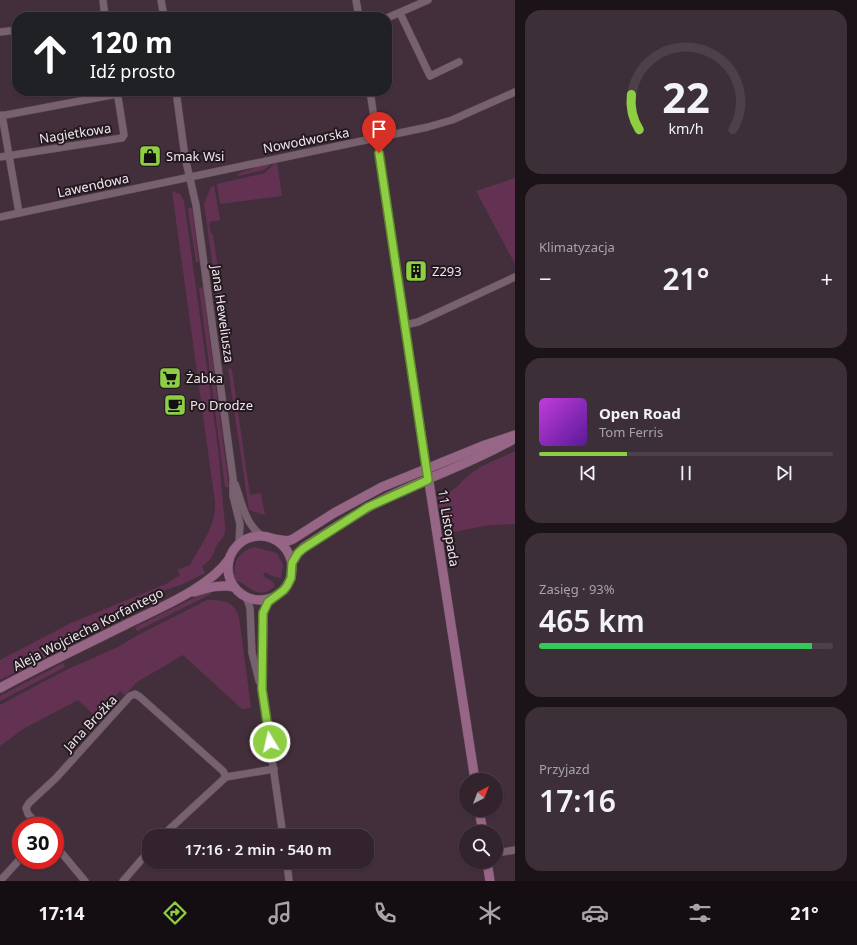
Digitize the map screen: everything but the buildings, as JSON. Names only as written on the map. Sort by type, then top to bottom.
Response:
[{"type":"main road","points":[[274,539],[286,549],[292,563],[292,571],[289,582],[284,590],[274,597],[254,600],[234,587],[228,573],[229,559],[239,543],[250,537],[262,536],[288,541],[293,540],[334,513],[365,496],[485,445],[515,435]]},
{"type":"main road","points":[[292,563],[298,553],[304,548],[341,524],[388,497],[489,453],[515,439]]},
{"type":"main road","name":"11 Listopada","points":[[427,469],[474,773]]},
{"type":"main road","name":"Aleja Wojciecha Korfantego","points":[[0,688],[189,593],[220,570],[229,559]]},
{"type":"main road","name":"Aleja Wojciecha Korfantego","points":[[189,593],[218,586],[226,585],[234,587]]},
{"type":"main road","points":[[488,869],[490,881]]},
{"type":"street","points":[[103,0],[104,12]]},
{"type":"street","points":[[161,0],[163,12]]},
{"type":"street","points":[[356,0],[358,12]]},
{"type":"street","points":[[392,16],[428,0]]},
{"type":"street","points":[[400,13],[430,76],[459,62]]},
{"type":"street","points":[[0,32],[12,31]]},
{"type":"street","name":"Nowodworska","points":[[190,177],[428,127],[452,120],[515,92]]},
{"type":"street","points":[[19,213],[1,116],[102,96]]},
{"type":"street","name":"Nagietkowa","points":[[0,157],[122,138],[124,135],[118,96]]},
{"type":"street","name":"Jana Heweliusza","points":[[177,96],[185,157],[197,212],[233,478],[233,496],[240,524],[239,543]]},
{"type":"street","name":"11 Listopada","points":[[371,96],[427,469]]},
{"type":"street","name":"Lawendowa","points":[[0,217],[190,177]]},
{"type":"street","points":[[405,325],[418,322],[515,278]]},
{"type":"street","name":"Jana Heweliusza","points":[[233,478],[248,521],[255,531],[262,536]]},
{"type":"street","points":[[246,596],[249,602],[251,614],[252,653],[262,689],[282,829]]},
{"type":"street","points":[[262,689],[263,613],[265,607],[274,597]]},
{"type":"street","name":"Jana Brożka","points":[[31,817],[26,808],[29,802],[56,778],[130,696],[135,694],[223,771],[226,777]]},
{"type":"street","points":[[170,829],[226,777],[274,768]]},
{"type":"street","points":[[503,852],[515,850]]},
{"type":"street","points":[[64,856],[85,881]]},
{"type":"street","points":[[123,881],[142,859]]},
{"type":"street","points":[[0,881],[12,868]]},
{"type":"street","points":[[288,869],[289,881]]},
{"type":"shaded area","points":[[272,163],[264,170],[238,176],[238,174],[261,165]]},
{"type":"shaded area","points":[[277,163],[282,196],[220,204],[217,184],[265,173]]},
{"type":"shaded area","points":[[515,178],[515,264],[476,191]]},
{"type":"shaded area","points":[[214,185],[220,220],[209,222],[210,232],[213,235],[231,356],[229,359],[226,359],[204,204],[211,187]]},
{"type":"shaded area","points":[[172,191],[180,194],[184,201],[218,448],[225,525],[224,534],[213,555],[202,566],[205,573],[183,584],[159,592],[129,606],[113,620],[114,623],[0,680],[0,660],[71,623],[166,584],[180,575],[177,570],[190,565],[203,543],[213,519],[215,502]]},
{"type":"shaded area","points":[[189,208],[192,208],[199,262],[196,262]]},
{"type":"shaded area","points":[[203,287],[229,487],[225,487],[199,288]]},
{"type":"shaded area","points":[[230,368],[232,370],[250,495],[261,493],[265,515],[249,510],[228,369]]},
{"type":"shaded area","points":[[515,451],[515,524],[490,525],[443,534],[438,496],[451,491],[470,474],[481,467]]},
{"type":"shaded area","points":[[254,547],[277,553],[283,565],[281,578],[265,572],[263,576],[272,581],[275,586],[264,593],[254,591],[235,580],[234,569],[237,559],[248,549]]},
{"type":"shaded area","points":[[208,591],[211,594],[137,631],[135,627]]},
{"type":"shaded area","points":[[207,600],[227,602],[237,612],[239,617],[251,708],[242,709],[183,655],[137,682],[125,695],[120,691],[96,717],[78,700],[23,729],[0,746],[0,705],[64,671],[118,647],[138,635]]},
{"type":"shaded area","points":[[63,663],[65,667],[0,701],[0,696]]},
{"type":"place","name":"Smak Wsi","points":[[150,156]]},
{"type":"place","name":"Z293","points":[[416,271]]},
{"type":"place","name":"Żabka","points":[[170,378]]},
{"type":"place","name":"Po Drodze","points":[[175,405]]},
{"type":"route","points":[[270,742],[262,689],[262,620],[263,613],[268,602],[287,586],[291,578],[292,563],[298,553],[304,548],[368,507],[428,480],[379,153]]}]
